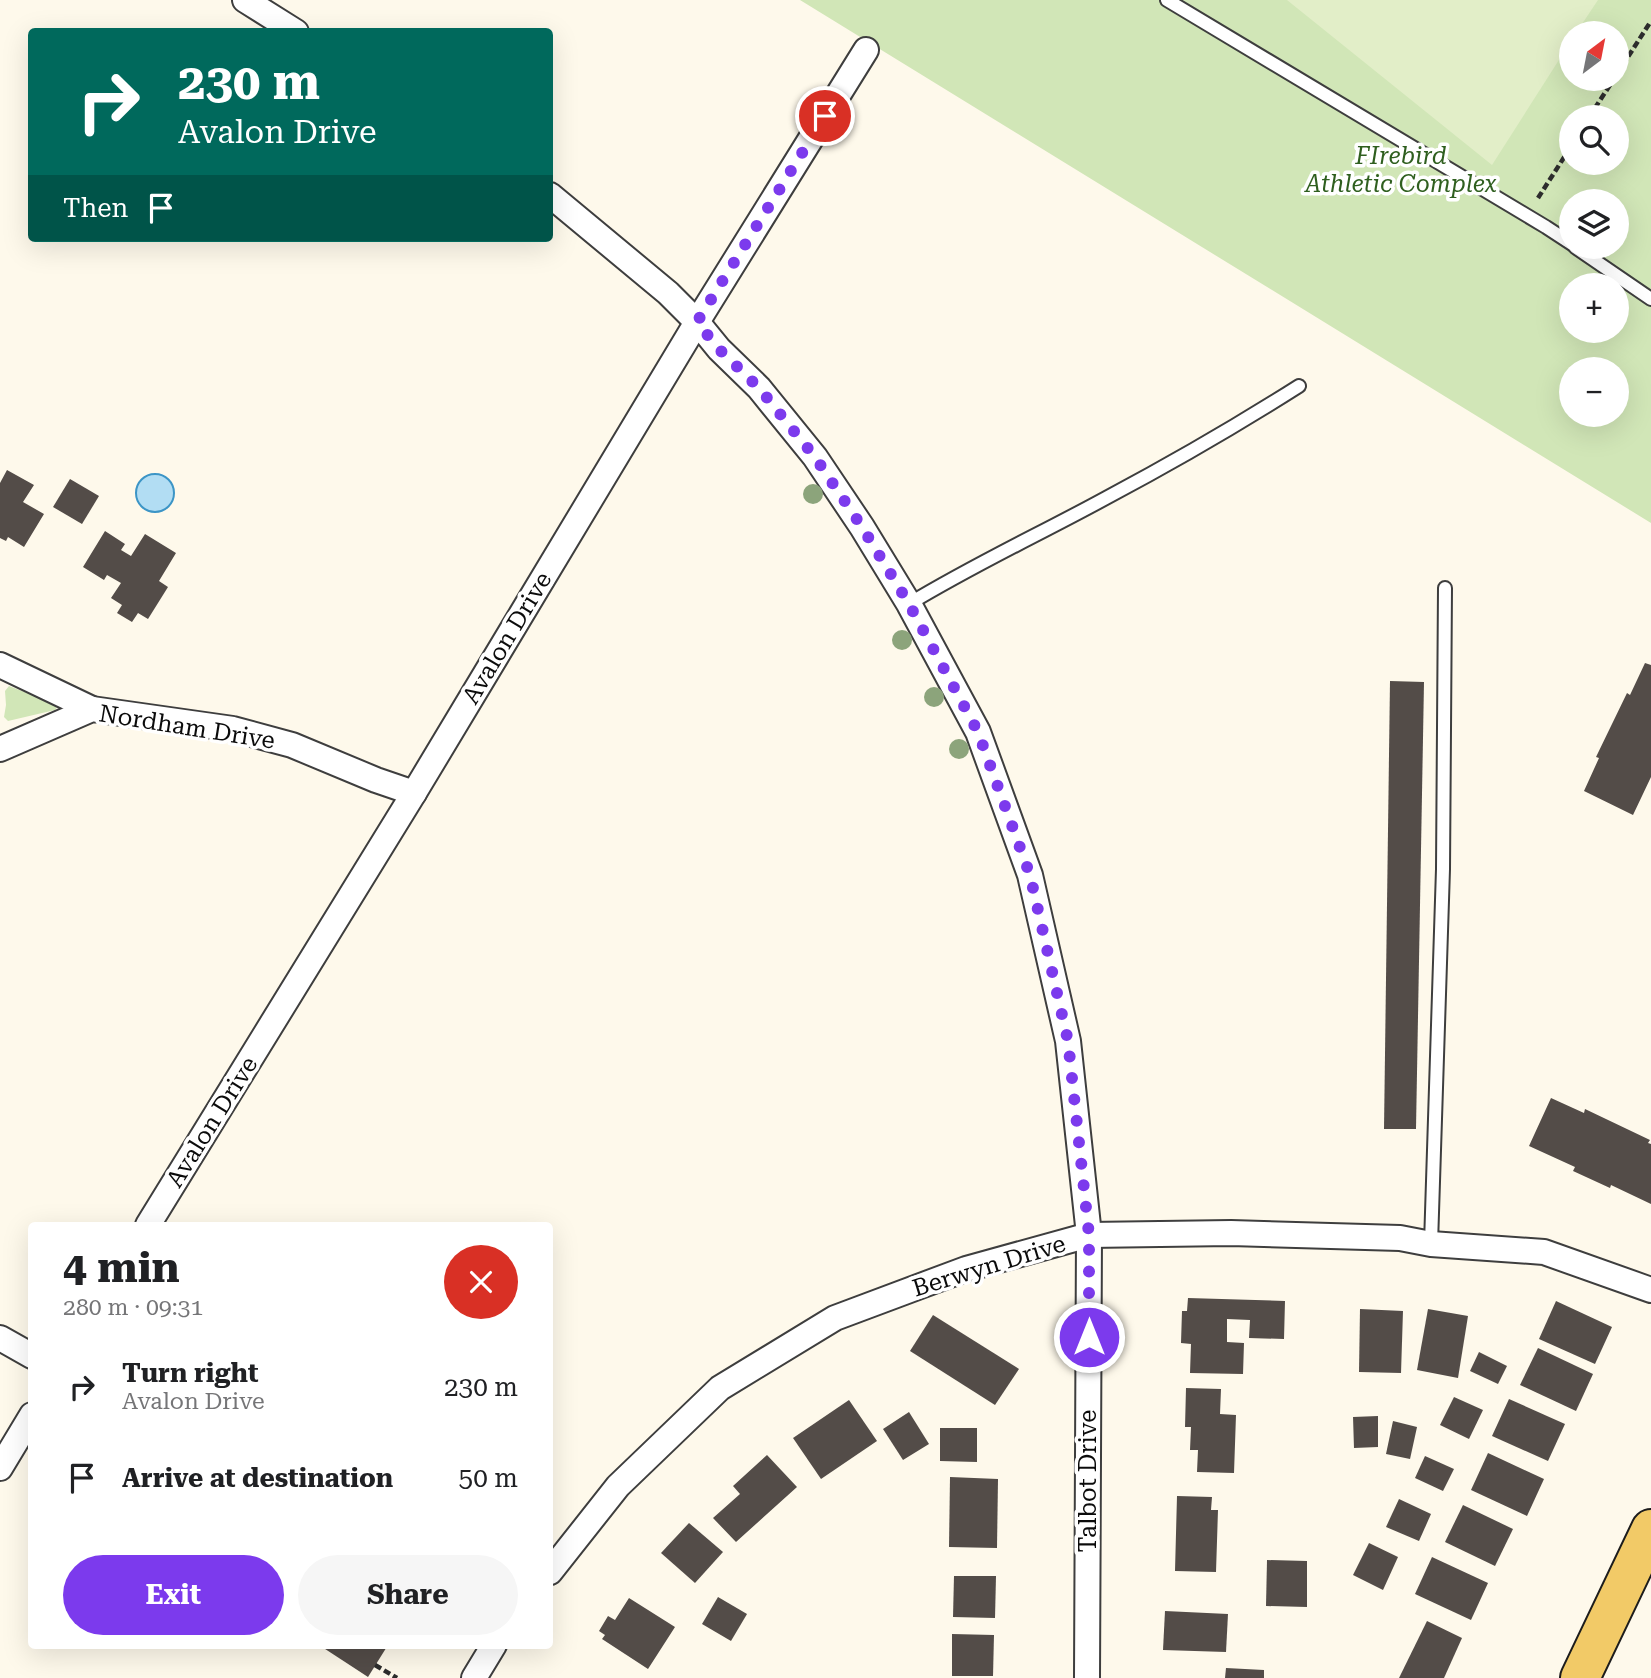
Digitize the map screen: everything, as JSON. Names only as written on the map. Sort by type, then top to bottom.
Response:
[{"type":"main road","points":[[1580,1678],[1651,1529]]},
{"type":"street","points":[[245,0],[290,28]]},
{"type":"street","name":"Avalon Drive","points":[[150,1222],[414,793],[697,322],[866,50]]},
{"type":"street","name":"Talbot Drive","points":[[553,197],[655,281],[697,322],[719,349],[759,388],[815,457],[909,604],[978,732],[1030,875],[1068,1041],[1089,1235],[1087,1678]]},
{"type":"street","points":[[0,665],[92,709]]},
{"type":"street","name":"Nordham Drive","points":[[0,749],[92,709],[233,729],[292,745],[414,793]]},
{"type":"street","name":"Berwyn Drive","points":[[553,1568],[618,1486],[720,1388],[835,1318],[966,1269],[1089,1235],[1231,1233],[1400,1238],[1430,1244],[1544,1252],[1651,1290]]},
{"type":"street","points":[[0,1338],[28,1354]]},
{"type":"street","points":[[0,1468],[28,1422]]},
{"type":"street","points":[[474,1678],[492,1649]]},
{"type":"lane","points":[[1167,0],[1559,237]]},
{"type":"lane","points":[[1592,259],[1651,299]]},
{"type":"lane","points":[[909,604],[948,580],[1216,438],[1299,386]]},
{"type":"lane","points":[[1430,1244],[1443,869],[1445,588]]},
{"type":"path","points":[[1629,55],[1651,21]]},
{"type":"path","points":[[1527,215],[1559,165]]},
{"type":"path","points":[[375,1665],[397,1678]]},
{"type":"green space","name":"FIrebird Athletic Complex","points":[[800,0],[1651,0],[1651,523]]},
{"type":"green space","points":[[1287,0],[1598,0],[1584,21],[1559,21],[1559,60],[1492,165]]},
{"type":"green space","points":[[9,686],[57,707],[55,710],[8,721],[4,717],[5,691]]},
{"type":"water","points":[[155,474],[168,480],[174,493],[168,506],[155,512],[142,506],[136,493],[142,480]]},
{"type":"building","points":[[7,470],[34,485],[23,502],[44,514],[24,547],[8,537],[6,541],[0,538],[0,483]]},
{"type":"building","points":[[70,479],[99,496],[82,524],[53,507]]},
{"type":"building","points":[[105,531],[125,544],[121,550],[131,556],[145,534],[176,553],[159,581],[168,587],[148,619],[138,613],[132,622],[117,613],[122,605],[111,598],[121,583],[107,575],[104,580],[83,567]]},
{"type":"building","points":[[1645,663],[1651,665],[1651,777],[1633,815],[1584,791],[1599,758],[1596,757]]},
{"type":"building","points":[[1390,681],[1424,682],[1416,1129],[1384,1129]]},
{"type":"building","points":[[1551,1098],[1584,1113],[1585,1109],[1650,1140],[1651,1204],[1573,1171],[1575,1167],[1529,1146]]},
{"type":"building","points":[[1188,1298],[1285,1301],[1284,1339],[1249,1338],[1250,1320],[1227,1319],[1227,1342],[1244,1343],[1243,1374],[1190,1373],[1191,1344],[1181,1343],[1182,1311],[1187,1311]]},
{"type":"building","points":[[1556,1301],[1612,1327],[1595,1364],[1539,1339]]},
{"type":"building","points":[[1360,1309],[1403,1311],[1401,1373],[1359,1372]]},
{"type":"building","points":[[1428,1309],[1468,1316],[1458,1378],[1417,1370]]},
{"type":"building","points":[[933,1315],[1019,1369],[995,1405],[910,1351]]},
{"type":"building","points":[[1538,1348],[1593,1374],[1576,1411],[1520,1385]]},
{"type":"building","points":[[1479,1352],[1507,1366],[1498,1384],[1470,1371]]},
{"type":"building","points":[[1186,1388],[1221,1389],[1220,1414],[1236,1415],[1234,1473],[1197,1472],[1198,1450],[1190,1450],[1191,1427],[1185,1427]]},
{"type":"building","points":[[1454,1397],[1483,1410],[1469,1439],[1440,1425]]},
{"type":"building","points":[[1509,1399],[1565,1424],[1548,1461],[1492,1436]]},
{"type":"building","points":[[849,1400],[877,1441],[821,1479],[793,1438]]},
{"type":"building","points":[[909,1412],[929,1444],[903,1460],[883,1429]]},
{"type":"building","points":[[1378,1416],[1378,1447],[1354,1448],[1353,1417]]},
{"type":"building","points":[[1393,1421],[1417,1427],[1410,1459],[1386,1454]]},
{"type":"building","points":[[940,1428],[977,1428],[977,1462],[940,1461]]},
{"type":"building","points":[[1488,1453],[1544,1479],[1527,1516],[1471,1490]]},
{"type":"building","points":[[767,1455],[797,1487],[736,1542],[713,1518],[740,1494],[733,1486]]},
{"type":"building","points":[[1425,1456],[1454,1469],[1443,1491],[1415,1478]]},
{"type":"building","points":[[950,1477],[998,1479],[997,1548],[949,1547]]},
{"type":"building","points":[[1177,1496],[1212,1497],[1211,1510],[1218,1510],[1216,1572],[1175,1571]]},
{"type":"building","points":[[1399,1499],[1431,1514],[1419,1541],[1386,1527]]},
{"type":"building","points":[[1463,1505],[1513,1529],[1495,1566],[1445,1542]]},
{"type":"building","points":[[689,1523],[723,1552],[695,1583],[661,1553]]},
{"type":"building","points":[[1369,1543],[1398,1557],[1383,1590],[1353,1575]]},
{"type":"building","points":[[1432,1557],[1488,1583],[1471,1620],[1415,1594]]},
{"type":"building","points":[[1267,1560],[1307,1561],[1307,1607],[1266,1606]]},
{"type":"building","points":[[954,1576],[996,1576],[995,1618],[953,1617]]},
{"type":"building","points":[[718,1597],[747,1614],[731,1641],[702,1624]]},
{"type":"building","points":[[629,1598],[675,1627],[648,1669],[602,1639],[605,1635],[599,1631],[608,1616],[615,1620]]},
{"type":"building","points":[[1165,1611],[1228,1614],[1226,1652],[1163,1650]]},
{"type":"building","points":[[1427,1621],[1462,1638],[1444,1678],[1399,1678]]},
{"type":"building","points":[[952,1634],[994,1635],[993,1676],[952,1676]]},
{"type":"building","points":[[325,1649],[386,1649],[368,1677]]},
{"type":"building","points":[[1226,1668],[1264,1670],[1264,1678],[1225,1678]]},
{"type":"route","points":[[825,116],[697,322],[719,349],[759,388],[815,457],[909,604],[978,732],[1030,875],[1068,1041],[1089,1235],[1089,1337]]}]
